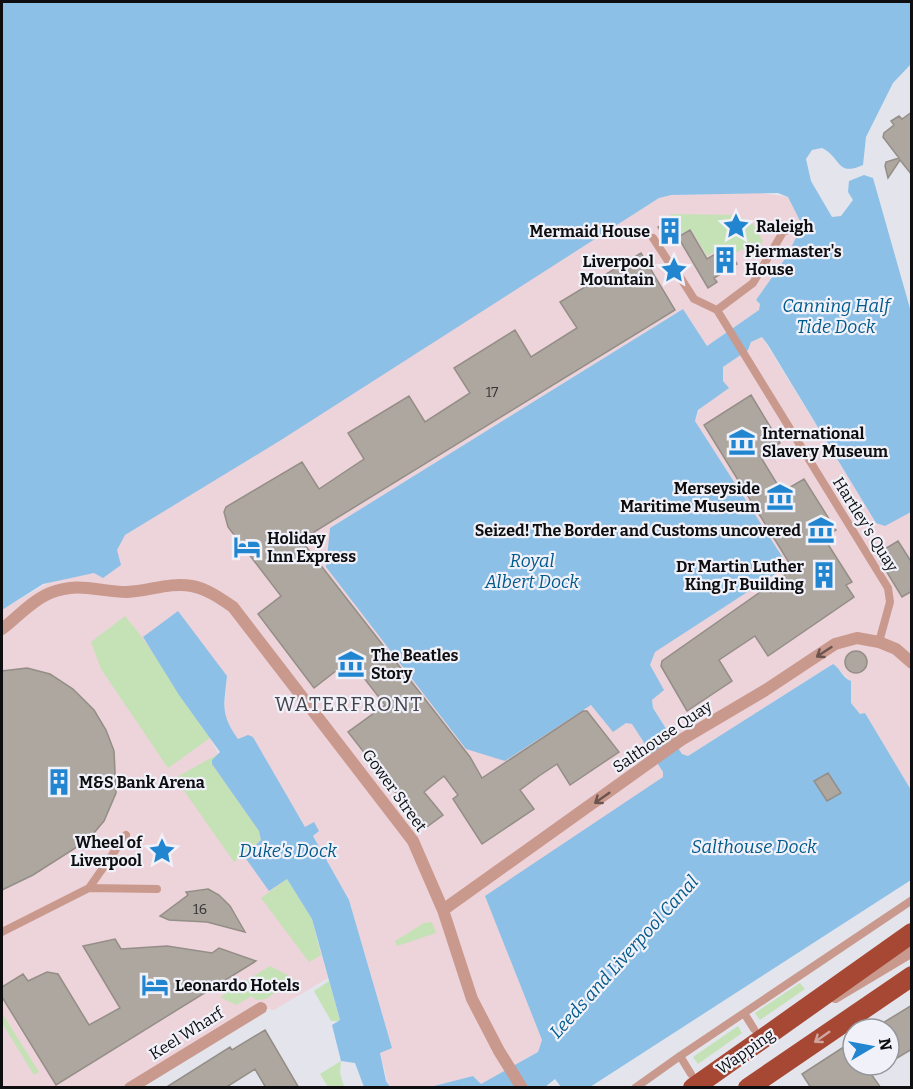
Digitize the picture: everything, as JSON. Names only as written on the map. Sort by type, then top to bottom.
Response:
[{"type":"highway","name":"Wapping","points":[[692,1081],[892,956],[912,933]]},
{"type":"highway","name":"Wapping","points":[[748,1088],[908,978]]},
{"type":"street","points":[[680,277],[694,298],[719,314],[753,283],[783,232],[794,227]]},
{"type":"street","points":[[653,238],[670,264]]},
{"type":"street","name":"Hartley's Quay","points":[[719,314],[888,588],[890,602],[879,642]]},
{"type":"street","name":"Gower Street","points":[[2,629],[37,600],[74,587],[90,586],[126,592],[174,584],[194,586],[233,607],[413,841],[443,910],[472,999],[522,1088]]},
{"type":"street","name":"Salthouse Quay","points":[[443,910],[613,790],[648,762],[835,644],[857,638],[879,642],[896,649],[912,663]]},
{"type":"street","points":[[89,888],[126,835]]},
{"type":"street","points":[[2,932],[89,888],[157,889]]},
{"type":"street","points":[[635,1088],[912,900]]},
{"type":"street","points":[[892,956],[912,951]]},
{"type":"street","name":"Keel Wharf","points":[[130,1088],[261,1008]]},
{"type":"street","points":[[744,1013],[754,1029]]},
{"type":"street","points":[[680,1056],[692,1081]]},
{"type":"shaded area","points":[[762,193],[788,197],[802,225],[787,256],[756,300],[760,304],[759,310],[707,346],[683,309],[330,528],[584,709],[591,705],[632,724],[663,772],[663,777],[487,900],[542,1040],[538,1052],[481,1085],[473,1076],[430,1087],[390,1087],[380,1052],[392,1048],[349,900],[313,836],[319,831],[305,828],[253,737],[238,739],[228,723],[224,715],[227,676],[210,738],[319,946],[328,978],[274,1010],[261,1008],[130,1087],[2,1088],[2,610],[53,580],[98,574],[125,535],[659,198],[670,195]]},
{"type":"shaded area","points":[[762,337],[876,523],[911,512],[911,790],[865,713],[860,714],[850,703],[851,682],[833,664],[688,756],[682,754],[653,708],[650,665],[654,652],[783,569],[783,558],[695,421],[700,408],[728,388],[723,381],[723,367],[748,350],[751,342]]},
{"type":"green space","points":[[670,214],[736,215],[752,223],[763,241],[754,260],[746,248],[732,254],[726,246],[707,256],[691,229],[682,234]]},
{"type":"green space","points":[[125,616],[148,645],[210,738],[168,768],[101,669],[91,642]]},
{"type":"green space","points":[[220,753],[212,764],[259,831],[261,840],[234,862],[175,778]]},
{"type":"green space","points":[[287,879],[312,919],[321,955],[309,962],[261,898]]},
{"type":"green space","points":[[432,922],[436,933],[397,946],[395,941],[424,923]]},
{"type":"green space","points":[[270,966],[295,979],[266,999],[256,1000],[252,996],[236,1005],[220,997]]},
{"type":"green space","points":[[329,981],[340,1021],[331,1021],[314,991]]},
{"type":"green space","points":[[800,983],[805,989],[760,1020],[755,1013]]},
{"type":"green space","points":[[2,1013],[39,1072],[34,1075],[2,1023]]},
{"type":"green space","points":[[738,1026],[742,1033],[698,1064],[693,1057]]},
{"type":"green space","points":[[341,1061],[340,1073],[344,1087],[328,1087],[320,1074]]},
{"type":"water","points":[[2,2],[911,2],[911,64],[893,83],[866,137],[863,165],[843,168],[822,148],[812,150],[806,159],[811,181],[832,217],[841,216],[853,200],[848,192],[849,181],[864,175],[873,178],[911,312],[911,512],[885,526],[876,523],[768,345],[762,337],[751,342],[748,350],[723,367],[723,381],[729,388],[698,410],[695,421],[783,558],[783,569],[655,652],[650,665],[664,690],[652,700],[653,708],[682,754],[688,756],[833,664],[836,666],[851,681],[851,703],[860,714],[865,713],[911,790],[911,880],[590,1087],[561,1087],[555,1079],[545,1087],[430,1087],[473,1076],[481,1084],[538,1052],[542,1040],[485,896],[663,777],[663,772],[632,724],[626,723],[613,732],[591,705],[505,761],[466,749],[326,567],[330,528],[683,309],[707,346],[759,310],[760,304],[756,300],[787,256],[802,225],[788,197],[778,193],[671,195],[659,198],[281,440],[125,535],[117,550],[121,565],[103,578],[94,573],[43,584],[2,610]]},
{"type":"water","name":"Duke's Dock","points":[[178,611],[227,676],[225,709],[232,730],[238,739],[248,735],[253,737],[305,827],[314,822],[319,831],[313,836],[349,900],[392,1048],[380,1053],[386,1081],[390,1087],[364,1087],[355,1063],[341,1061],[332,1025],[340,1020],[312,919],[287,879],[269,891],[244,856],[261,840],[259,831],[212,764],[212,760],[220,752],[179,695],[143,637]]},
{"type":"building","points":[[912,112],[912,175],[900,160],[888,178],[886,162],[899,158],[883,137],[884,133],[894,125],[891,121],[899,116],[902,119]]},
{"type":"building","name":"Mermaid House","points":[[672,219],[681,235],[668,243],[658,227]]},
{"type":"building","points":[[690,230],[707,259],[727,247],[737,264],[714,278],[717,282],[708,288],[678,237]]},
{"type":"building","points":[[641,253],[675,310],[301,540],[470,757],[482,778],[583,711],[587,711],[619,752],[570,785],[557,764],[539,776],[520,790],[534,809],[482,844],[453,799],[458,795],[444,776],[424,792],[443,815],[424,829],[348,732],[385,705],[350,660],[314,688],[258,614],[281,596],[228,527],[224,512],[226,507],[302,462],[319,489],[364,459],[348,433],[409,396],[425,422],[470,393],[454,368],[515,330],[531,357],[577,328],[560,302]]},
{"type":"building","points":[[751,395],[780,443],[760,456],[782,492],[804,479],[836,530],[824,538],[852,582],[846,585],[854,597],[768,656],[755,636],[719,660],[732,681],[687,711],[661,666],[662,661],[793,569],[704,425]]},
{"type":"building","points":[[898,541],[912,563],[912,591],[902,597],[880,561],[887,557],[883,550]]},
{"type":"building","points":[[856,651],[864,654],[867,662],[864,670],[856,673],[848,670],[845,662],[848,654]]},
{"type":"building","name":"M&S Bank Arena","points":[[27,668],[50,674],[73,689],[94,710],[106,730],[114,751],[116,793],[104,821],[88,840],[33,875],[2,890],[2,671]]},
{"type":"building","points":[[828,773],[841,793],[827,801],[814,781]]},
{"type":"building","points":[[208,889],[219,895],[230,906],[245,932],[207,922],[169,920],[160,916],[188,895],[186,892]]},
{"type":"building","points":[[115,939],[121,949],[167,946],[212,953],[219,948],[256,961],[56,1085],[2,997],[2,987],[23,974],[28,981],[47,972],[58,974],[89,1025],[120,1008],[83,946]]},
{"type":"building","points":[[912,1005],[912,1049],[901,1056],[901,1017],[892,1017]]},
{"type":"building","points":[[265,1030],[299,1088],[266,1088],[255,1069],[225,1088],[165,1088],[230,1047],[232,1050]]},
{"type":"building","points":[[841,1049],[841,1077],[873,1077],[881,1088],[811,1088],[802,1074]]},
{"type":"place","name":"Raleigh","points":[[736,226]]},
{"type":"place","name":"Mermaid House","points":[[670,231]]},
{"type":"place","name":"Piermaster's House","points":[[725,260]]},
{"type":"place","name":"Liverpool Mountain","points":[[674,270]]},
{"type":"place","name":"International Slavery Museum","points":[[742,442]]},
{"type":"place","name":"Merseyside Maritime Museum","points":[[780,497]]},
{"type":"place","name":"Seized! The Border and Customs uncovered","points":[[821,530]]},
{"type":"place","name":"Holiday Inn Express","points":[[247,547]]},
{"type":"place","name":"Dr Martin Luther King Jr Building","points":[[824,575]]},
{"type":"place","name":"The Beatles Story","points":[[351,664]]},
{"type":"place","name":"M&S Bank Arena","points":[[59,782]]},
{"type":"place","name":"Wheel of Liverpool","points":[[162,851]]},
{"type":"place","name":"Leonardo Hotels","points":[[155,985]]},
{"type":"district","name":"WATERFRONT","points":[[349,704]]},
{"type":"water label","name":"Canning Half Tide Dock","points":[[836,316]]},
{"type":"water label","name":"Royal Albert Dock","points":[[532,571]]},
{"type":"water label","name":"Salthouse Dock","points":[[754,847]]},
{"type":"water label","name":"Leeds and Liverpool Canal","points":[[624,957]]}]
